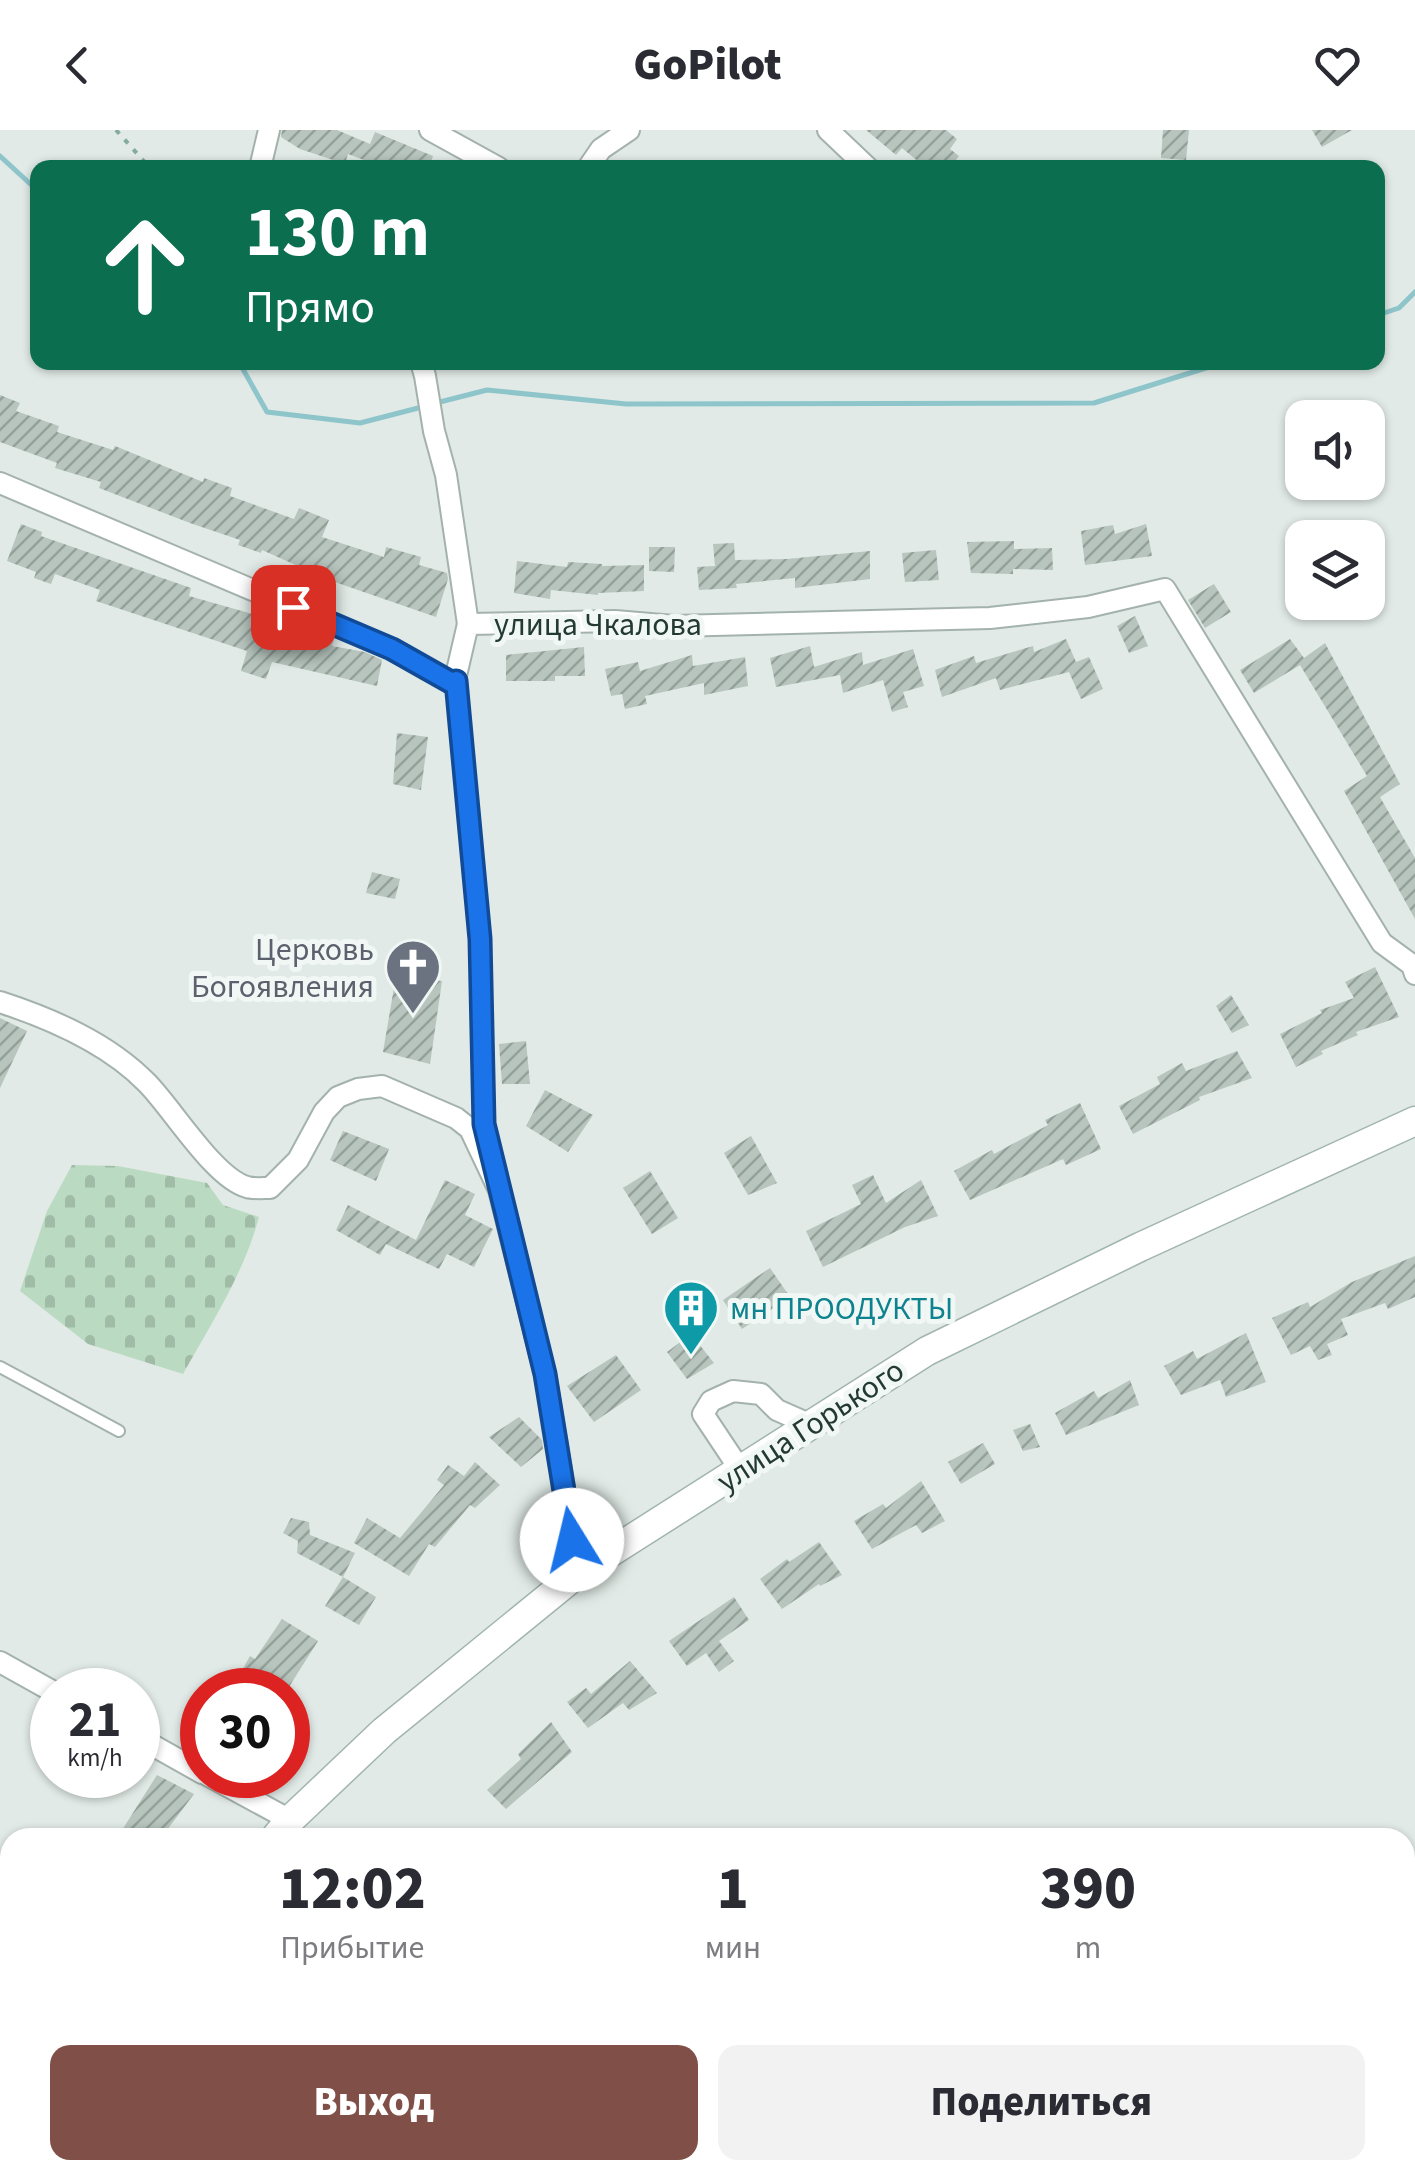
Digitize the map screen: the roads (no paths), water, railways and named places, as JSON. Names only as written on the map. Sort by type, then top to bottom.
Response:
[{"type":"main road","name":"улица Горького","points":[[283,1828],[384,1731],[578,1573],[927,1350],[1415,1121]]},
{"type":"street","points":[[262,160],[269,130]]},
{"type":"street","points":[[430,130],[486,160]]},
{"type":"street","points":[[593,160],[601,149],[629,130]]},
{"type":"street","points":[[828,130],[860,160]]},
{"type":"street","points":[[423,370],[446,475],[468,624]]},
{"type":"street","points":[[0,483],[392,649],[454,684]]},
{"type":"street","name":"улица Чкалова","points":[[454,684],[468,624],[615,621],[674,626],[990,618],[1088,606],[1165,590],[1382,943],[1412,965],[1415,974]]},
{"type":"street","points":[[0,1002],[42,1016],[106,1050],[146,1082],[201,1150],[246,1187],[270,1188],[298,1160],[324,1112],[338,1097],[358,1089],[382,1086],[456,1118],[470,1129],[499,1190],[545,1374],[578,1573]]},
{"type":"street","points":[[736,1473],[733,1460],[702,1414],[711,1402],[733,1392],[761,1394],[777,1410],[811,1425]]},
{"type":"street","points":[[0,1662],[30,1679]]},
{"type":"street","points":[[239,1798],[281,1828]]},
{"type":"lane","points":[[454,684],[456,681],[480,939],[484,1124],[499,1190]]},
{"type":"lane","points":[[0,1367],[118,1431]]},
{"type":"waterway","points":[[0,156],[30,184]]},
{"type":"waterway","points":[[1385,313],[1399,308],[1415,292]]},
{"type":"waterway","points":[[243,370],[267,412],[360,423],[426,406]]},
{"type":"waterway","points":[[436,403],[487,390],[626,404],[1094,403],[1199,370]]},
{"type":"place","name":"Церковь Богоявления","points":[[413,1016]]},
{"type":"place","name":"мн ПРООДУКТЫ","points":[[691,1357]]}]
